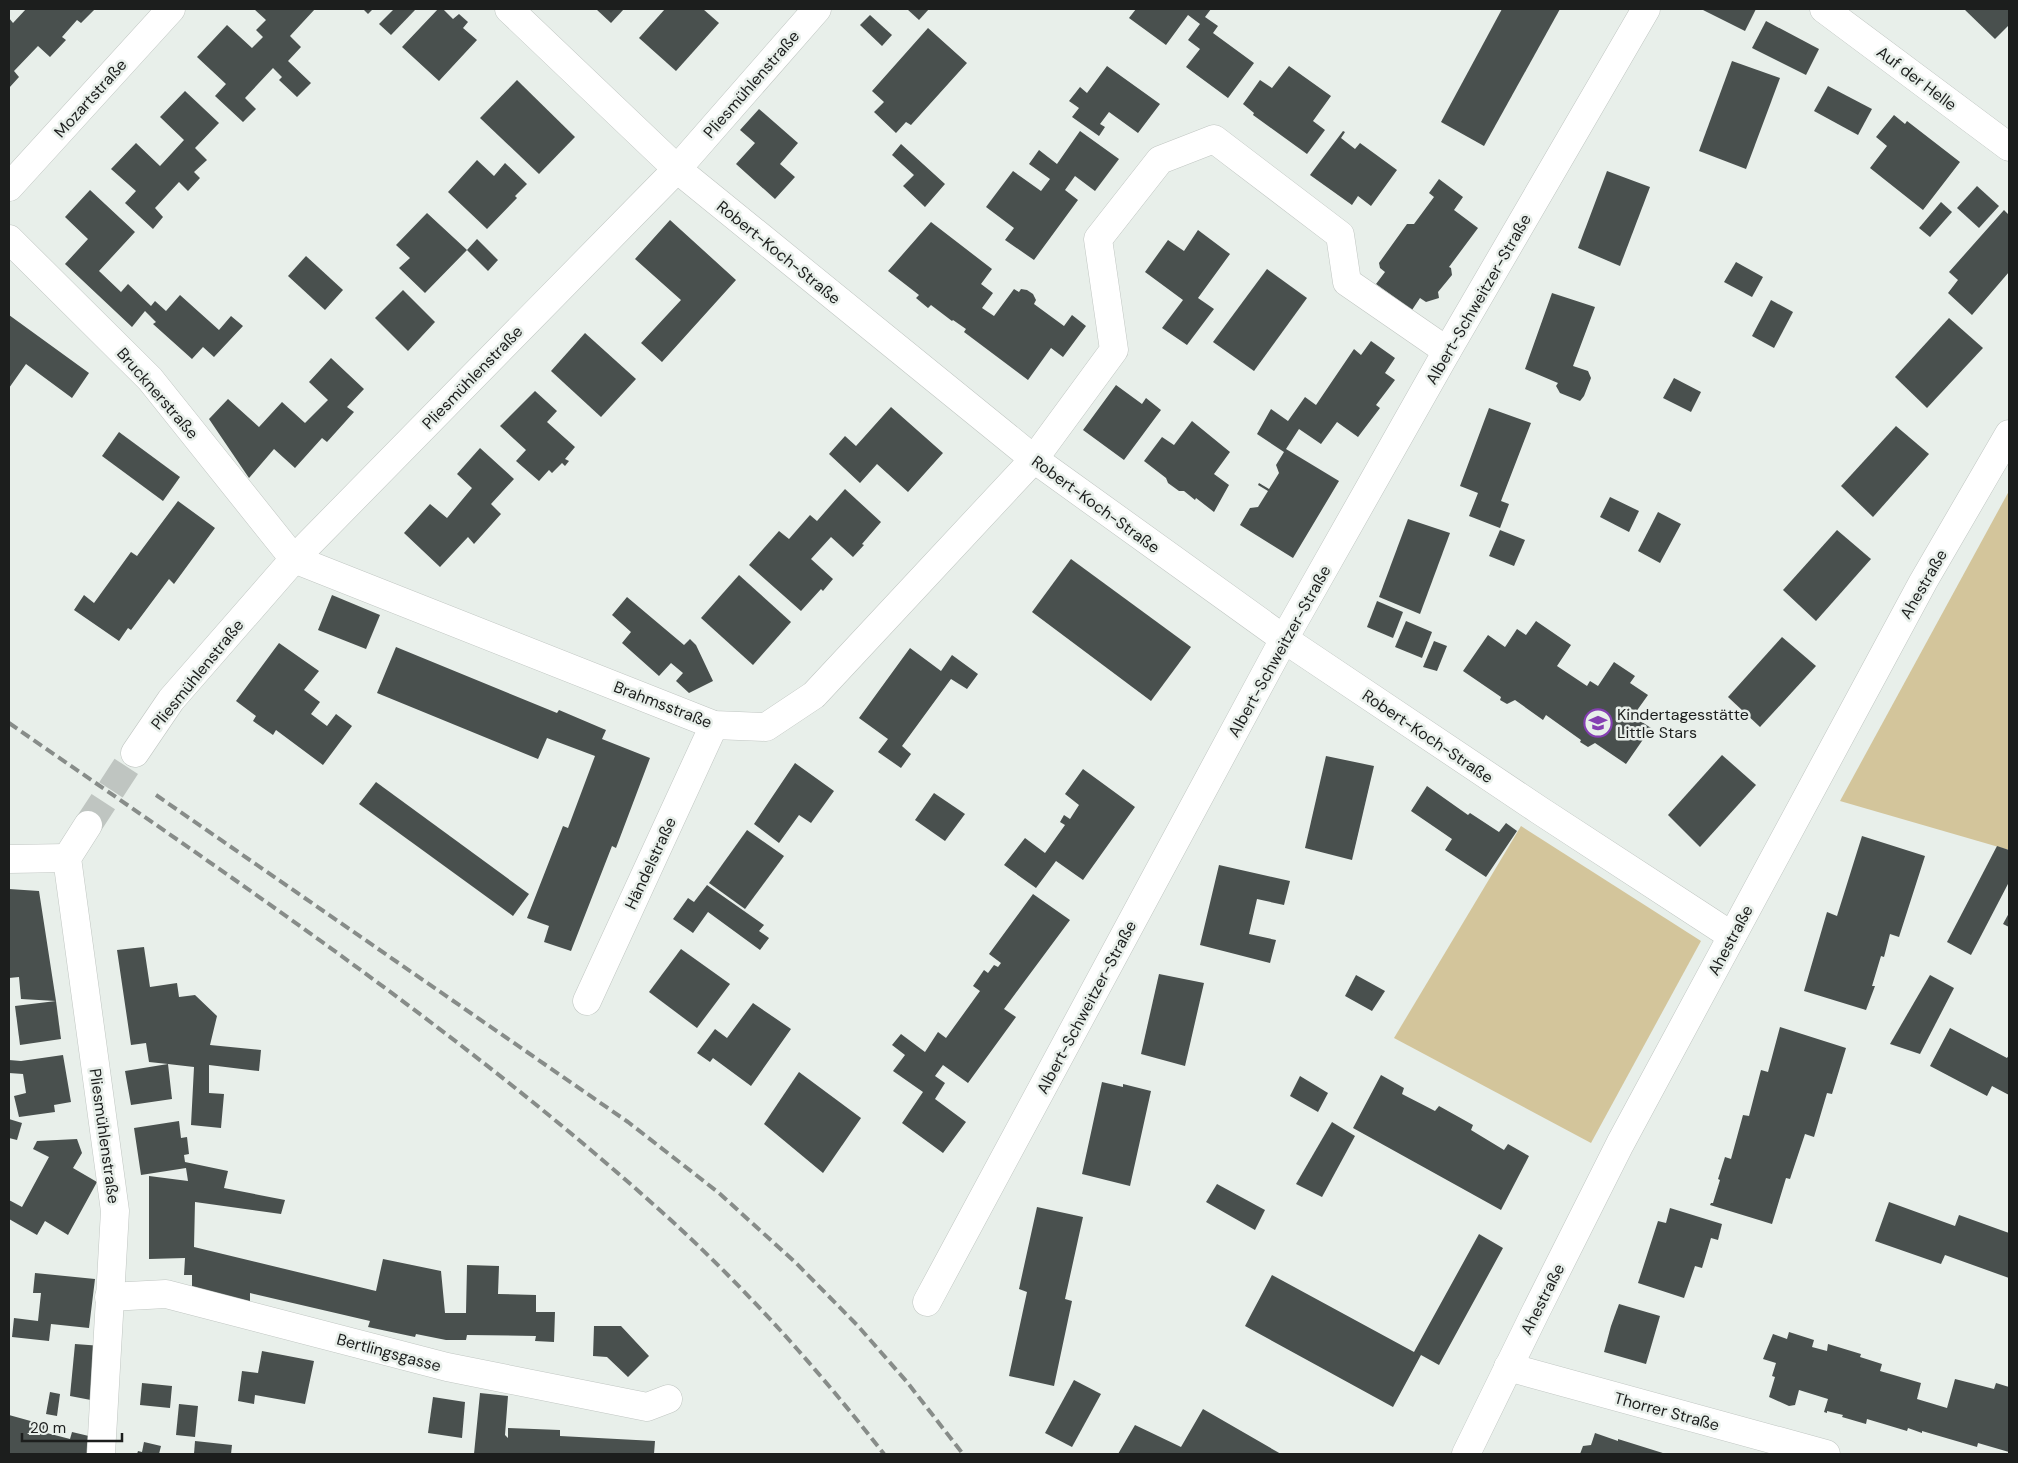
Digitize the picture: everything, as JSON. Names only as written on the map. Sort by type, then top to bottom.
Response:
[{"type":"street","name":"Mozartstraße","points":[[9,188],[171,9]]},
{"type":"street","name":"Robert-Koch-Straße","points":[[509,9],[677,169],[1034,459],[1284,639],[1539,810],[1732,936]]},
{"type":"street","name":"Pliesmühlenstraße","points":[[135,752],[172,700],[294,559],[677,169],[817,9]]},
{"type":"street","name":"Albert-Schweitzer-Straße","points":[[927,1302],[1284,639],[1447,351],[1646,9]]},
{"type":"street","name":"Auf der Helle","points":[[1824,9],[2009,147]]},
{"type":"street","name":"Brahmsstraße","points":[[294,559],[714,724],[766,727],[814,695],[1034,459],[1114,350],[1098,239],[1160,160],[1214,139],[1340,235],[1347,282],[1447,351]]},
{"type":"street","name":"Brucknerstraße","points":[[9,239],[150,379],[294,559]]},
{"type":"street","name":"Ahestraße","points":[[1466,1454],[1620,1144],[1923,582],[2009,434]]},
{"type":"street","name":"Händelstraße","points":[[587,1001],[714,724]]},
{"type":"street","points":[[9,859],[66,858],[88,825]]},
{"type":"street","name":"Pliesmühlenstraße","points":[[66,858],[115,1211],[101,1454]]},
{"type":"street","name":"Bertlingsgasse","points":[[109,1297],[166,1294],[457,1369],[647,1408],[668,1399]]},
{"type":"street","name":"Thorrer Straße","points":[[1508,1367],[1826,1454]]},
{"type":"shaded area","points":[[2009,491],[2009,850],[1840,801]]},
{"type":"shaded area","points":[[1521,826],[1701,941],[1591,1143],[1394,1038]]},
{"type":"building","points":[[26,9],[95,9],[81,23],[77,20],[62,37],[66,40],[50,57],[38,46],[14,71],[19,77],[9,88],[9,18],[13,23]]},
{"type":"building","points":[[254,9],[315,9],[290,36],[301,47],[288,61],[311,83],[297,97],[279,80],[282,77],[273,68],[245,98],[256,109],[243,122],[215,96],[226,84],[197,57],[227,25],[252,48],[263,37],[256,30],[266,20]]},
{"type":"building","points":[[363,9],[373,9],[368,14]]},
{"type":"building","points":[[394,9],[416,9],[391,35],[379,24]]},
{"type":"building","points":[[438,9],[443,9],[453,19],[459,14],[468,22],[463,28],[477,40],[439,81],[402,47]]},
{"type":"building","points":[[596,9],[624,9],[611,23]]},
{"type":"building","points":[[665,9],[703,9],[719,23],[676,71],[639,38]]},
{"type":"building","points":[[907,9],[929,9],[919,20]]},
{"type":"building","points":[[1136,9],[1211,9],[1205,17],[1218,26],[1213,33],[1254,63],[1228,98],[1186,67],[1200,49],[1188,40],[1200,24],[1188,15],[1166,45],[1129,18]]},
{"type":"building","points":[[1502,9],[1560,9],[1484,146],[1441,122]]},
{"type":"building","points":[[1701,9],[1756,9],[1745,31]]},
{"type":"building","points":[[1964,9],[2009,9],[2009,25],[1995,39]]},
{"type":"building","points":[[870,15],[892,35],[882,46],[860,25]]},
{"type":"building","points":[[1766,21],[1819,49],[1806,75],[1752,48]]},
{"type":"building","points":[[928,28],[967,63],[911,125],[906,122],[896,133],[874,112],[884,102],[872,91]]},
{"type":"building","points":[[1732,61],[1780,78],[1746,169],[1699,151]]},
{"type":"building","points":[[1107,66],[1160,104],[1138,133],[1109,112],[1100,124],[1105,127],[1099,136],[1072,117],[1079,108],[1069,101],[1080,87],[1087,93]]},
{"type":"building","points":[[1289,66],[1331,96],[1313,121],[1325,130],[1307,154],[1253,115],[1254,113],[1243,104],[1260,80],[1272,88]]},
{"type":"building","points":[[517,80],[575,137],[539,174],[480,118]]},
{"type":"building","points":[[1828,86],[1872,109],[1858,135],[1814,111]]},
{"type":"building","points":[[185,91],[219,123],[195,148],[207,160],[194,172],[200,178],[188,191],[179,182],[155,208],[163,217],[153,229],[125,203],[136,191],[111,169],[136,143],[160,166],[184,140],[160,117]]},
{"type":"building","points":[[759,109],[798,143],[780,164],[795,177],[775,199],[736,164],[755,143],[740,130]]},
{"type":"building","points":[[1894,115],[1905,124],[1907,121],[1960,162],[1923,210],[1870,168],[1887,146],[1876,137]]},
{"type":"building","points":[[1080,131],[1119,159],[1095,191],[1075,176],[1065,190],[1078,200],[1034,260],[1005,240],[1014,228],[986,207],[1013,171],[1041,191],[1050,179],[1029,164],[1039,150],[1057,164]]},
{"type":"building","points":[[1343,131],[1345,132],[1341,138],[1355,149],[1360,143],[1397,170],[1371,206],[1358,196],[1352,205],[1310,175]]},
{"type":"building","points":[[901,144],[945,184],[925,207],[903,186],[914,175],[892,155]]},
{"type":"building","points":[[477,160],[494,176],[505,163],[527,184],[515,196],[517,198],[487,229],[448,192]]},
{"type":"building","points":[[1607,171],[1650,187],[1620,266],[1578,248]]},
{"type":"building","points":[[1439,179],[1463,197],[1454,210],[1478,228],[1449,267],[1451,268],[1452,275],[1438,292],[1439,298],[1426,302],[1420,298],[1412,310],[1376,284],[1385,272],[1380,268],[1379,263],[1407,224],[1414,224],[1434,197],[1429,193]]},
{"type":"building","points":[[1977,186],[1999,206],[1979,228],[1957,208]]},
{"type":"building","points":[[90,190],[135,232],[99,271],[121,292],[128,284],[151,306],[155,301],[166,311],[180,295],[219,330],[231,316],[243,326],[214,357],[203,347],[192,359],[153,324],[156,322],[145,311],[132,327],[65,264],[88,239],[65,217]]},
{"type":"building","points":[[1941,202],[1952,212],[1930,237],[1919,228]]},
{"type":"building","points":[[2004,210],[2009,215],[2009,272],[1972,315],[1948,293],[1958,280],[1949,272]]},
{"type":"building","points":[[427,213],[467,250],[425,293],[399,268],[410,258],[396,245]]},
{"type":"building","points":[[670,220],[736,280],[662,362],[641,343],[681,300],[635,259]]},
{"type":"building","points":[[931,222],[992,269],[981,284],[993,293],[982,308],[994,316],[1014,289],[1019,292],[1021,289],[1027,290],[1033,294],[1036,300],[1034,304],[1064,326],[1072,315],[1086,326],[1063,357],[1051,348],[1028,380],[964,332],[966,329],[931,305],[928,308],[916,298],[919,295],[888,271]]},
{"type":"building","points":[[1198,230],[1230,254],[1198,298],[1214,309],[1187,345],[1162,328],[1183,300],[1145,272],[1168,240],[1184,251]]},
{"type":"building","points":[[477,239],[498,260],[488,271],[467,250]]},
{"type":"building","points":[[306,256],[343,290],[325,310],[288,276]]},
{"type":"building","points":[[1736,262],[1763,277],[1752,297],[1724,282]]},
{"type":"building","points":[[1267,269],[1307,298],[1254,371],[1213,342]]},
{"type":"building","points":[[403,290],[435,322],[408,351],[375,318]]},
{"type":"building","points":[[1552,293],[1595,307],[1573,366],[1588,371],[1591,378],[1580,401],[1560,393],[1556,386],[1558,383],[1525,369]]},
{"type":"building","points":[[1771,300],[1793,312],[1774,348],[1752,336]]},
{"type":"building","points":[[9,315],[89,373],[72,398],[26,364],[9,388]]},
{"type":"building","points":[[1949,318],[1983,348],[1927,408],[1895,377]]},
{"type":"building","points":[[585,333],[636,379],[601,417],[551,371]]},
{"type":"building","points":[[1371,341],[1395,358],[1385,373],[1395,380],[1376,405],[1380,408],[1358,437],[1337,422],[1321,444],[1299,429],[1286,449],[1339,481],[1293,558],[1240,525],[1250,508],[1258,507],[1268,491],[1258,485],[1259,483],[1269,489],[1279,473],[1276,465],[1284,452],[1257,434],[1271,409],[1288,421],[1305,397],[1316,405],[1354,349],[1361,355]]},
{"type":"building","points":[[331,358],[364,389],[347,407],[354,412],[327,442],[322,438],[295,468],[274,449],[249,478],[209,419],[228,399],[259,427],[282,402],[305,423],[328,400],[309,382]]},
{"type":"building","points":[[1674,378],[1701,392],[1691,412],[1663,398]]},
{"type":"building","points":[[1116,385],[1142,404],[1146,398],[1161,410],[1124,460],[1083,430]]},
{"type":"building","points":[[535,391],[557,411],[547,422],[575,447],[565,459],[569,461],[565,466],[562,463],[552,473],[549,470],[539,481],[516,461],[526,450],[500,426]]},
{"type":"building","points":[[891,407],[943,453],[908,492],[877,464],[860,483],[829,454],[845,436],[856,446]]},
{"type":"building","points":[[1489,408],[1531,423],[1501,501],[1509,504],[1500,528],[1469,516],[1478,493],[1460,486]]},
{"type":"building","points":[[1192,421],[1230,452],[1214,474],[1229,485],[1214,512],[1196,498],[1195,500],[1184,491],[1179,491],[1168,483],[1166,478],[1144,461],[1162,437],[1174,445]]},
{"type":"building","points":[[1896,426],[1929,454],[1873,517],[1841,486]]},
{"type":"building","points":[[119,432],[180,477],[163,501],[102,456]]},
{"type":"building","points":[[480,448],[514,479],[491,504],[501,514],[474,544],[468,537],[440,567],[404,533],[430,504],[447,518],[472,488],[457,474]]},
{"type":"building","points":[[845,489],[881,522],[853,557],[831,537],[811,559],[833,579],[801,611],[749,565],[779,531],[789,539],[810,515],[817,521]]},
{"type":"building","points":[[1610,497],[1639,511],[1629,532],[1600,517]]},
{"type":"building","points":[[178,501],[215,528],[174,584],[169,579],[131,630],[128,628],[119,641],[74,610],[84,595],[94,603],[131,552],[137,556]]},
{"type":"building","points":[[1658,512],[1681,524],[1660,563],[1638,551]]},
{"type":"building","points":[[1408,519],[1450,533],[1420,614],[1379,597]]},
{"type":"building","points":[[1500,530],[1525,540],[1514,566],[1489,556]]},
{"type":"building","points":[[1837,530],[1871,559],[1816,621],[1783,590]]},
{"type":"building","points":[[1071,559],[1191,647],[1151,701],[1032,612]]},
{"type":"building","points":[[739,575],[791,622],[753,665],[701,618]]},
{"type":"building","points":[[332,595],[380,615],[366,649],[318,630]]},
{"type":"building","points":[[627,597],[684,645],[690,639],[696,645],[713,681],[689,693],[676,681],[683,673],[671,663],[659,676],[622,643],[631,632],[612,615]]},
{"type":"building","points":[[1377,601],[1403,612],[1393,638],[1367,627]]},
{"type":"building","points":[[1406,621],[1432,632],[1422,658],[1395,647]]},
{"type":"building","points":[[1536,621],[1571,645],[1557,666],[1587,686],[1590,681],[1598,686],[1614,662],[1635,676],[1630,683],[1648,695],[1633,716],[1651,728],[1626,764],[1595,743],[1588,747],[1546,715],[1543,720],[1515,700],[1507,704],[1500,700],[1501,697],[1463,671],[1488,635],[1505,647],[1517,629],[1526,635]]},
{"type":"building","points":[[1782,637],[1816,666],[1760,727],[1728,697]]},
{"type":"building","points":[[1434,641],[1447,646],[1437,671],[1423,667]]},
{"type":"building","points":[[279,643],[319,671],[304,690],[320,702],[311,714],[327,726],[336,714],[352,726],[323,765],[276,730],[273,735],[253,721],[256,716],[236,701]]},
{"type":"building","points":[[396,647],[557,713],[559,710],[606,730],[602,739],[650,758],[616,848],[612,846],[571,951],[544,942],[549,926],[527,918],[563,826],[568,828],[595,756],[547,738],[538,759],[377,693]]},
{"type":"building","points":[[910,648],[941,671],[952,655],[978,674],[967,689],[951,679],[902,746],[911,754],[901,768],[878,752],[888,739],[859,718]]},
{"type":"building","points":[[1722,755],[1756,785],[1700,847],[1668,815]]},
{"type":"building","points":[[1326,756],[1374,766],[1352,860],[1305,848]]},
{"type":"building","points":[[795,763],[834,791],[811,823],[799,815],[779,843],[754,824]]},
{"type":"building","points":[[1083,769],[1135,807],[1083,880],[1056,861],[1036,888],[1004,865],[1025,838],[1045,853],[1065,825],[1060,822],[1064,815],[1070,819],[1079,805],[1065,794]]},
{"type":"building","points":[[376,782],[529,894],[513,916],[359,804]]},
{"type":"building","points":[[1427,786],[1468,815],[1470,813],[1499,832],[1506,823],[1517,831],[1486,877],[1445,850],[1452,839],[1411,811]]},
{"type":"building","points":[[934,793],[965,814],[945,841],[915,820]]},
{"type":"building","points":[[747,830],[784,856],[745,909],[709,883]]},
{"type":"building","points":[[1862,836],[1925,856],[1899,937],[1890,934],[1884,957],[1881,956],[1872,986],[1875,986],[1866,1010],[1804,991],[1827,912],[1837,916]]},
{"type":"building","points":[[1997,846],[2009,850],[2009,882],[1971,955],[1947,942]]},
{"type":"building","points":[[1219,865],[1290,881],[1284,905],[1257,899],[1249,934],[1276,940],[1270,963],[1200,945]]},
{"type":"building","points":[[707,885],[764,925],[759,931],[769,938],[760,950],[708,912],[693,933],[673,919],[688,898],[694,902]]},
{"type":"building","points":[[9,889],[39,891],[56,1001],[21,999],[19,977],[9,978]]},
{"type":"building","points":[[1033,894],[1070,920],[1004,1009],[1016,1017],[968,1083],[943,1065],[935,1076],[945,1083],[935,1099],[966,1122],[943,1153],[902,1123],[923,1092],[893,1071],[905,1055],[892,1045],[901,1034],[925,1052],[938,1032],[946,1038],[980,991],[973,986],[984,970],[988,973],[994,965],[998,967],[1001,963],[989,954]]},
{"type":"building","points":[[2009,913],[2009,927],[2003,924]]},
{"type":"building","points":[[144,947],[150,987],[177,983],[179,997],[195,995],[217,1016],[210,1045],[261,1050],[259,1071],[209,1065],[209,1093],[224,1094],[221,1128],[191,1125],[194,1067],[149,1062],[146,1043],[131,1045],[117,950]]},
{"type":"building","points":[[681,949],[730,984],[697,1028],[649,992]]},
{"type":"building","points":[[1159,974],[1204,983],[1185,1066],[1141,1054]]},
{"type":"building","points":[[1356,975],[1385,991],[1372,1011],[1345,996]]},
{"type":"building","points":[[1930,975],[1954,988],[1920,1054],[1890,1044]]},
{"type":"building","points":[[56,1001],[61,1039],[20,1045],[15,1006]]},
{"type":"building","points":[[753,1003],[791,1029],[751,1086],[713,1058],[710,1062],[697,1053],[715,1029],[727,1038]]},
{"type":"building","points":[[1780,1027],[1846,1048],[1832,1094],[1827,1093],[1814,1137],[1805,1134],[1790,1179],[1786,1178],[1772,1224],[1710,1205],[1713,1203],[1725,1157],[1731,1159],[1743,1115],[1749,1116],[1761,1070],[1768,1072]]},
{"type":"building","points":[[1950,1028],[2007,1058],[2009,1055],[2009,1095],[1992,1086],[1987,1096],[1930,1066]]},
{"type":"building","points":[[63,1055],[71,1102],[54,1105],[55,1112],[19,1117],[14,1096],[26,1093],[23,1074],[9,1073],[9,1060],[21,1061]]},
{"type":"building","points":[[168,1064],[172,1099],[131,1105],[125,1071]]},
{"type":"building","points":[[799,1072],[861,1118],[823,1173],[764,1124]]},
{"type":"building","points":[[1381,1075],[1404,1088],[1402,1094],[1435,1111],[1439,1106],[1473,1125],[1471,1130],[1504,1150],[1508,1144],[1529,1156],[1501,1210],[1353,1128]]},
{"type":"building","points":[[1300,1076],[1328,1093],[1318,1112],[1290,1096]]},
{"type":"building","points":[[1102,1082],[1123,1087],[1123,1084],[1151,1091],[1130,1186],[1082,1174]]},
{"type":"building","points":[[9,1119],[22,1123],[17,1140],[9,1138]]},
{"type":"building","points":[[179,1121],[181,1138],[187,1137],[189,1154],[184,1155],[185,1162],[228,1171],[224,1188],[285,1200],[281,1214],[195,1202],[194,1247],[376,1291],[383,1259],[441,1271],[445,1313],[466,1313],[467,1265],[499,1266],[498,1294],[536,1295],[536,1312],[555,1312],[554,1342],[535,1341],[536,1336],[467,1335],[466,1340],[446,1340],[416,1334],[415,1337],[368,1327],[370,1321],[250,1293],[250,1309],[192,1290],[192,1275],[184,1275],[185,1258],[149,1259],[149,1176],[188,1181],[186,1168],[141,1175],[134,1128]]},
{"type":"building","points":[[1332,1122],[1355,1136],[1322,1197],[1296,1184]]},
{"type":"building","points":[[77,1139],[82,1153],[73,1168],[97,1182],[68,1235],[45,1221],[37,1235],[9,1219],[9,1200],[22,1207],[49,1157],[33,1149],[37,1141]]},
{"type":"building","points":[[1217,1184],[1265,1210],[1255,1230],[1206,1202]]},
{"type":"building","points":[[1889,1202],[1955,1226],[1959,1215],[2009,1233],[2009,1278],[1945,1255],[1941,1264],[1875,1241]]},
{"type":"building","points":[[1037,1207],[1083,1217],[1065,1299],[1072,1301],[1054,1386],[1009,1376],[1027,1292],[1019,1289]]},
{"type":"building","points":[[1670,1208],[1722,1224],[1718,1240],[1711,1238],[1702,1268],[1695,1266],[1684,1298],[1638,1283],[1658,1221],[1666,1223]]},
{"type":"building","points":[[1479,1234],[1503,1248],[1439,1365],[1421,1355],[1393,1407],[1245,1326],[1272,1275],[1414,1352]]},
{"type":"building","points":[[35,1273],[95,1279],[89,1328],[51,1324],[49,1341],[12,1337],[14,1318],[38,1321],[41,1293],[33,1293]]},
{"type":"building","points":[[1619,1304],[1660,1316],[1646,1364],[1604,1352]]},
{"type":"building","points":[[594,1326],[621,1326],[649,1356],[628,1377],[607,1357],[593,1356]]},
{"type":"building","points":[[1789,1332],[1814,1340],[1812,1347],[1827,1351],[1828,1344],[1861,1354],[1860,1357],[1882,1364],[1880,1371],[1921,1383],[1917,1399],[1947,1408],[1955,1379],[1994,1389],[1996,1383],[2009,1387],[2009,1452],[1978,1443],[1977,1447],[1908,1428],[1907,1431],[1867,1419],[1866,1424],[1842,1417],[1843,1415],[1827,1411],[1827,1413],[1824,1412],[1828,1399],[1799,1390],[1795,1405],[1789,1406],[1769,1397],[1775,1377],[1772,1376],[1776,1363],[1763,1359],[1773,1334],[1787,1339]]},
{"type":"building","points":[[75,1344],[102,1346],[96,1401],[70,1396]]},
{"type":"building","points":[[262,1351],[314,1361],[305,1404],[255,1395],[254,1404],[238,1401],[242,1371],[258,1373]]},
{"type":"building","points":[[1074,1380],[1101,1394],[1072,1447],[1045,1433]]},
{"type":"building","points":[[142,1383],[172,1386],[170,1408],[140,1405]]},
{"type":"building","points":[[50,1392],[60,1394],[57,1416],[46,1414]]},
{"type":"building","points":[[480,1393],[508,1396],[505,1435],[508,1438],[508,1428],[560,1430],[560,1436],[655,1441],[654,1454],[474,1454]]},
{"type":"building","points":[[433,1397],[465,1402],[462,1438],[428,1433]]},
{"type":"building","points":[[179,1404],[198,1406],[195,1437],[176,1435]]},
{"type":"building","points":[[1203,1409],[1281,1454],[1118,1454],[1135,1425],[1181,1447]]},
{"type":"building","points":[[9,1415],[45,1425],[43,1432],[70,1439],[72,1432],[93,1437],[88,1454],[9,1454]]},
{"type":"building","points":[[1595,1433],[1666,1454],[1580,1454],[1583,1446],[1591,1445]]},
{"type":"building","points":[[195,1441],[232,1445],[231,1454],[194,1454]]},
{"type":"building","points":[[144,1442],[161,1446],[159,1454],[137,1454],[138,1451],[142,1452]]},
{"type":"tunnel","points":[[88,825],[135,753]]},
{"type":"railway","points":[[9,723],[177,839],[426,1018],[586,1146],[663,1213],[722,1269],[806,1359],[884,1454]]},
{"type":"railway","points":[[156,795],[628,1122],[719,1193],[796,1263],[858,1326],[907,1382],[963,1454]]},
{"type":"place","name":"Kindertagesstätte Little Stars","points":[[1598,723]]}]
